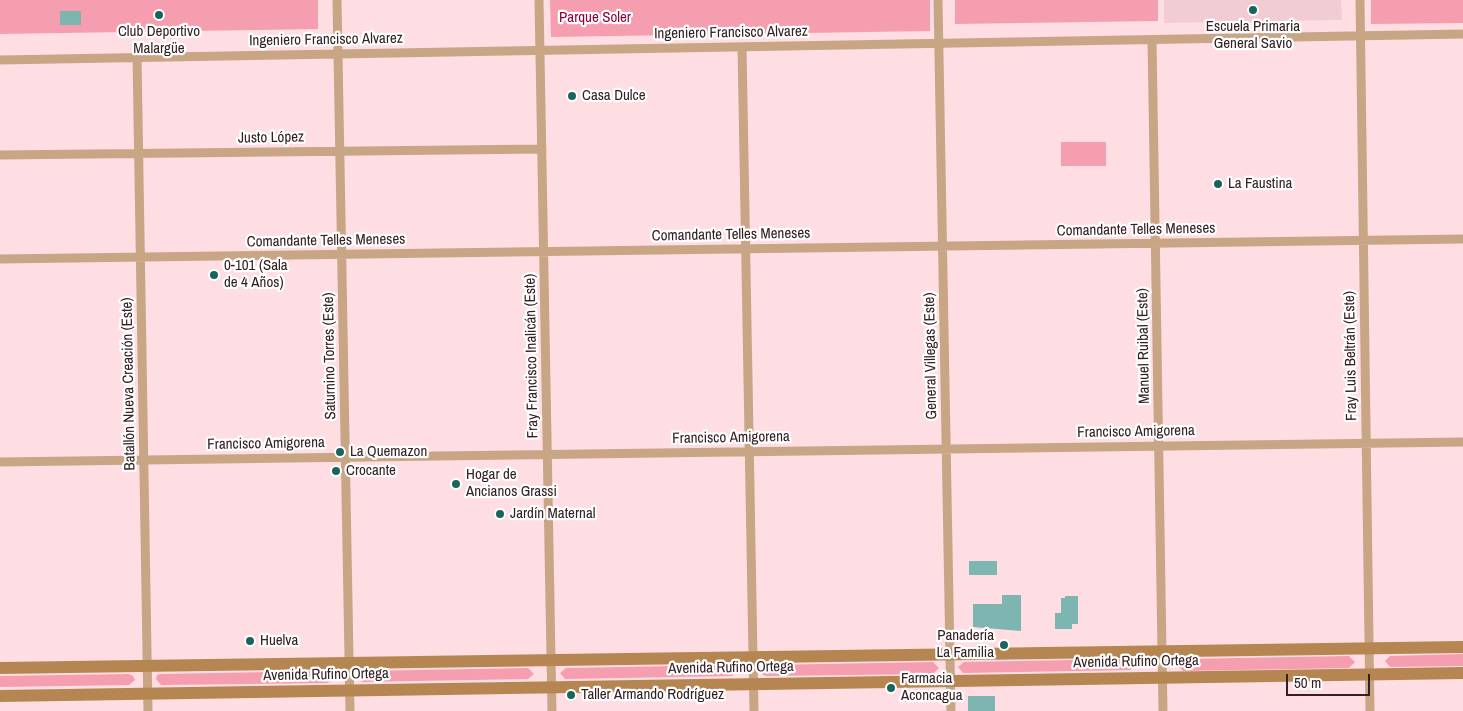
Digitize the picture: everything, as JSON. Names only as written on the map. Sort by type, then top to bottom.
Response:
[{"type":"main road","name":"Avenida Rufino Ortega","points":[[0,668],[1463,647]]},
{"type":"main road","name":"Avenida Rufino Ortega","points":[[0,696],[1463,673]]},
{"type":"street","name":"Saturnino Torres (Este)","points":[[337,0],[350,711]]},
{"type":"street","name":"Fray Francisco Inalicán (Este)","points":[[539,0],[552,711]]},
{"type":"street","name":"General Villegas (Este)","points":[[938,0],[952,711]]},
{"type":"street","name":"Fray Luis Beltrán (Este)","points":[[1360,0],[1370,711]]},
{"type":"street","name":"Ingeniero Francisco Alvarez","points":[[0,60],[1463,34]]},
{"type":"street","name":"Manuel Ruibal (Este)","points":[[1152,40],[1163,711]]},
{"type":"street","points":[[742,47],[754,711]]},
{"type":"street","name":"Batallón Nueva Creación (Este)","points":[[137,57],[148,711]]},
{"type":"street","name":"Justo López","points":[[0,154],[542,148]]},
{"type":"street","name":"Comandante Telles Meneses","points":[[0,259],[1463,239]]},
{"type":"street","name":"Francisco Amigorena","points":[[0,462],[1463,442]]},
{"type":"shaded area","name":"Escuela Primaria General Savio","points":[[1164,0],[1341,0],[1342,20],[1164,23]]},
{"type":"green space","name":"Club Deportivo Malargüe","points":[[0,0],[318,0],[318,29],[0,34]]},
{"type":"green space","name":"Parque Soler","points":[[550,0],[930,0],[930,31],[551,37]]},
{"type":"green space","points":[[955,0],[1158,0],[1158,21],[955,24]]},
{"type":"green space","points":[[1371,0],[1463,0],[1463,23],[1371,24]]},
{"type":"green space","points":[[1061,142],[1106,142],[1106,166],[1061,166]]},
{"type":"green space","points":[[1463,654],[1463,666],[1390,667],[1385,661],[1390,656]]},
{"type":"green space","points":[[1349,656],[1355,662],[1349,668],[1183,671],[1177,665],[1183,659]]},
{"type":"green space","points":[[1130,659],[1135,665],[1130,670],[963,673],[958,667],[964,662]]},
{"type":"green space","points":[[933,662],[939,668],[933,674],[767,676],[763,675],[761,671],[767,665]]},
{"type":"green space","points":[[732,665],[737,671],[732,676],[565,679],[560,673],[566,668]]},
{"type":"green space","points":[[528,668],[534,674],[528,679],[362,682],[356,676],[362,671]]},
{"type":"green space","points":[[328,671],[333,677],[327,683],[161,685],[156,679],[157,675],[161,674]]},
{"type":"green space","points":[[129,674],[135,680],[129,685],[0,687],[0,676]]},
{"type":"building","points":[[60,11],[81,11],[81,25],[60,25]]},
{"type":"building","points":[[969,561],[997,561],[997,575],[969,575]]},
{"type":"building","points":[[1002,595],[1021,595],[1021,631],[973,627],[973,604],[1002,604]]},
{"type":"building","points":[[1065,596],[1078,596],[1078,624],[1072,624],[1072,629],[1055,629],[1055,613],[1061,613],[1061,598],[1065,598]]},
{"type":"building","points":[[968,696],[995,696],[995,711],[968,711]]},
{"type":"place","name":"Escuela Primaria General Savio","points":[[1253,10]]},
{"type":"place","name":"Club Deportivo Malargüe","points":[[159,15]]},
{"type":"place","name":"Casa Dulce","points":[[572,96]]},
{"type":"place","name":"La Faustina","points":[[1218,184]]},
{"type":"place","name":"0-101 (Sala de 4 Años)","points":[[214,275]]},
{"type":"place","name":"La Quemazon","points":[[340,452]]},
{"type":"place","name":"Crocante","points":[[336,471]]},
{"type":"place","name":"Hogar de Ancianos Grassi","points":[[456,484]]},
{"type":"place","name":"Jardín Maternal","points":[[500,514]]},
{"type":"place","name":"Huelva","points":[[250,641]]},
{"type":"place","name":"Panadería La Familia","points":[[1004,645]]},
{"type":"place","name":"Farmacia Aconcagua","points":[[891,688]]},
{"type":"place","name":"Taller Armando Rodríguez","points":[[571,695]]}]
